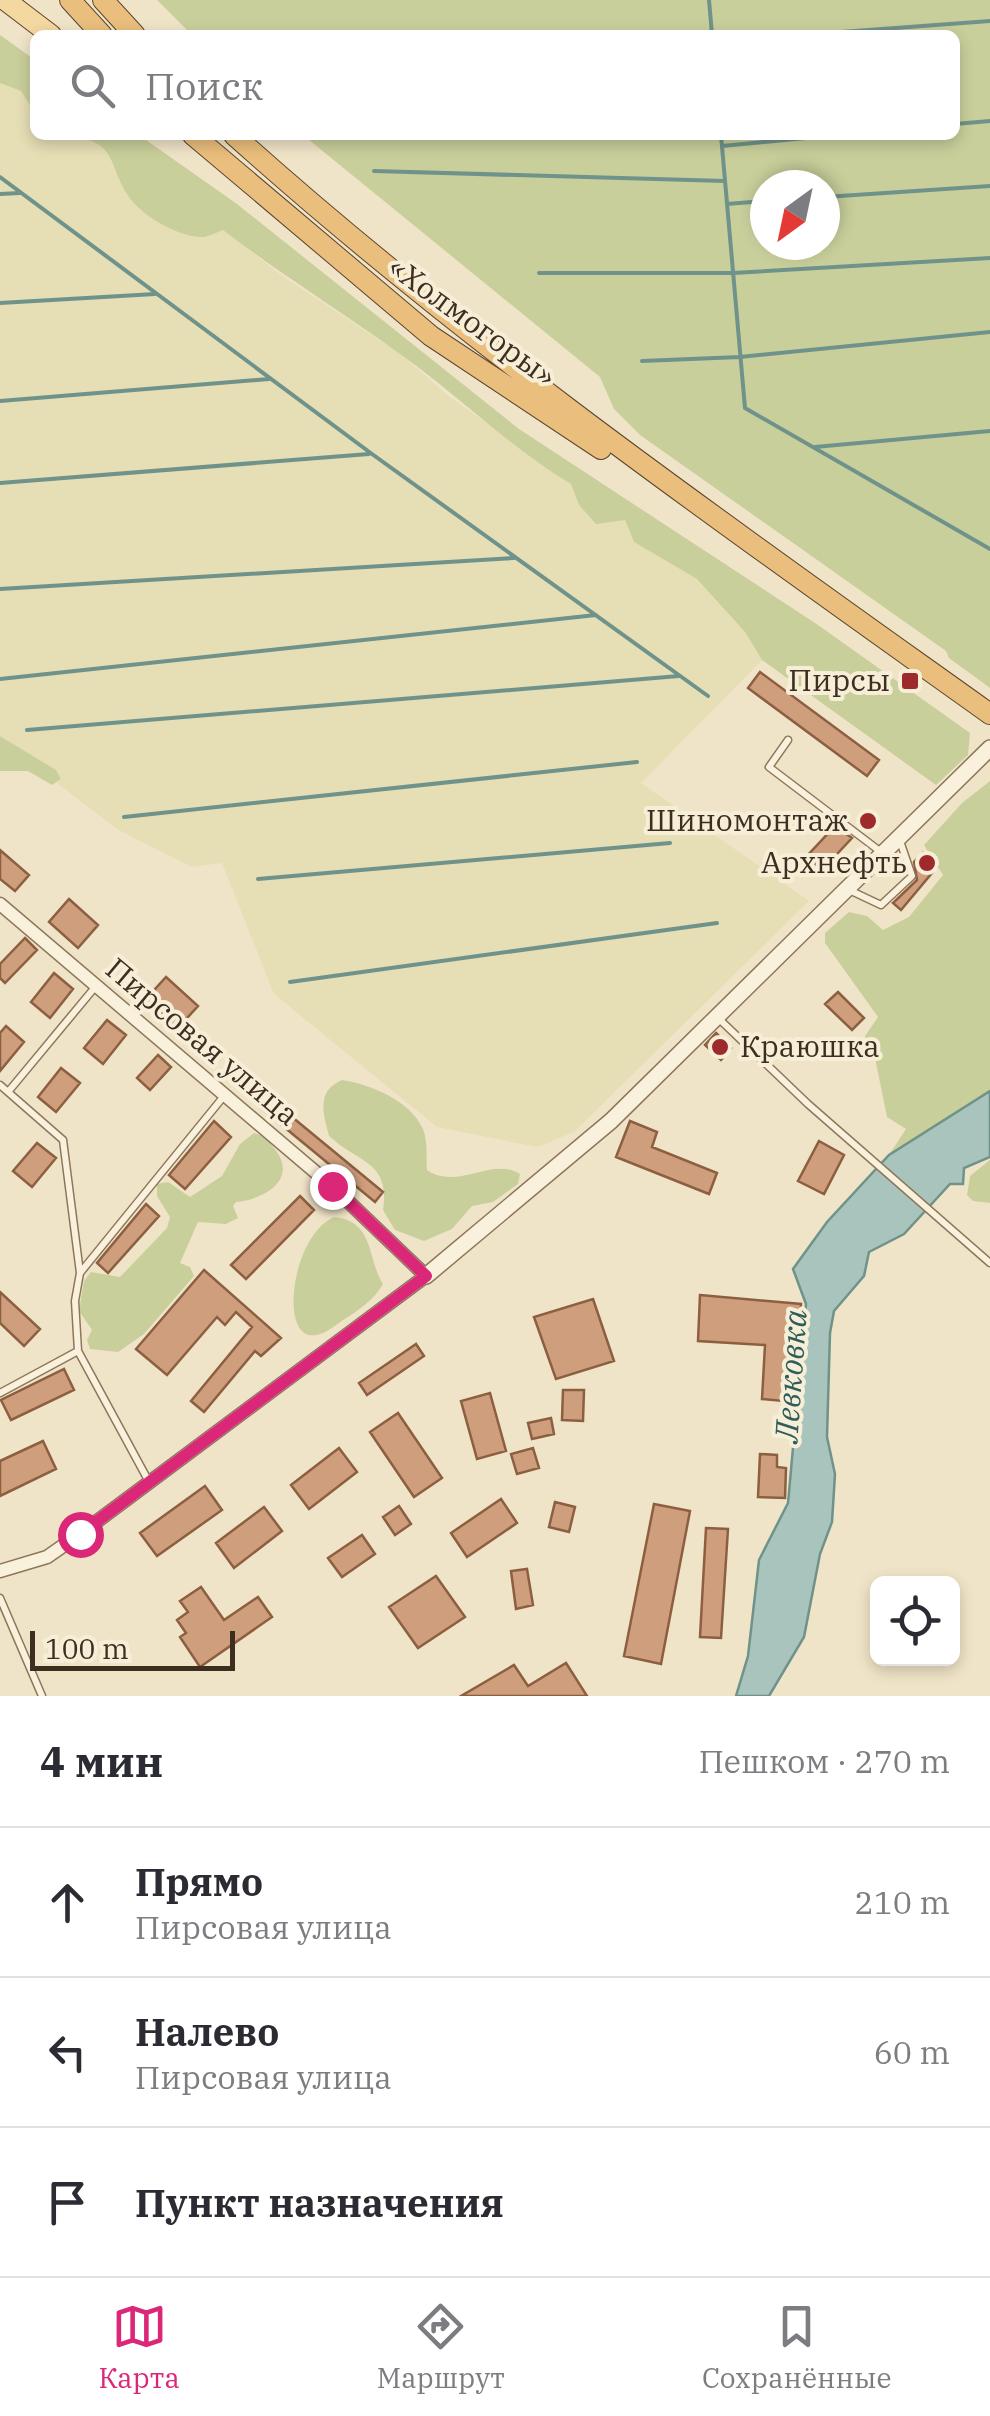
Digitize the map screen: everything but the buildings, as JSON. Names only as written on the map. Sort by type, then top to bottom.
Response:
[{"type":"highway","points":[[70,0],[97,30]]},
{"type":"highway","points":[[103,0],[130,30]]},
{"type":"highway","name":"«Холмогоры»","points":[[199,140],[432,336],[733,533]]},
{"type":"highway","name":"«Холмогоры»","points":[[240,140],[352,240],[478,342],[733,533],[990,714]]},
{"type":"main road","points":[[5,0],[44,30]]},
{"type":"main road","points":[[188,140],[272,205]]},
{"type":"street","points":[[0,1571],[46,1557],[426,1276],[611,1120],[990,748]]},
{"type":"street","name":"Пирсовая улица","points":[[0,904],[332,1186],[426,1276]]},
{"type":"lane","points":[[788,740],[769,767],[882,853]]},
{"type":"lane","points":[[846,889],[881,905],[912,876],[898,837]]},
{"type":"lane","points":[[8,1092],[96,985]]},
{"type":"lane","points":[[715,1015],[951,1232],[990,1262]]},
{"type":"lane","points":[[0,1085],[63,1140],[80,1273],[75,1301],[78,1351],[148,1480]]},
{"type":"lane","points":[[80,1273],[224,1095]]},
{"type":"lane","points":[[0,1392],[78,1351]]},
{"type":"lane","points":[[0,1598],[42,1696]]},
{"type":"shaded area","points":[[0,83],[21,91],[30,105],[30,140],[96,140],[114,158],[127,195],[223,230],[284,277],[402,355],[446,394],[571,484],[579,505],[625,520],[634,542],[697,579],[745,632],[762,660],[641,783],[809,901],[574,1132],[537,1147],[437,1127],[274,994],[222,863],[191,867],[117,829],[57,783],[61,779],[56,770],[0,736]]},
{"type":"green space","points":[[157,0],[990,0],[990,688],[949,658],[946,651],[640,435],[614,409],[600,377],[309,140],[960,140],[960,30],[187,30]]},
{"type":"green space","points":[[0,35],[30,56],[30,105],[21,91],[0,83]]},
{"type":"green space","points":[[89,140],[146,140],[237,204],[519,429],[818,625],[970,733],[968,755],[936,785],[762,660],[745,632],[697,579],[634,542],[625,520],[596,524],[579,505],[571,484],[526,454],[400,354],[223,230],[206,237],[190,236],[149,216],[127,194],[109,156]]},
{"type":"green space","points":[[0,736],[56,770],[61,779],[52,785],[28,771],[0,771]]},
{"type":"green space","points":[[990,781],[990,1091],[889,1155],[906,1129],[887,1117],[874,1053],[865,1036],[878,1017],[825,943],[825,933],[849,912],[867,916],[883,930],[909,917],[943,875],[924,845],[962,803]]},
{"type":"green space","points":[[342,1080],[377,1090],[409,1110],[425,1134],[427,1170],[451,1177],[509,1170],[520,1174],[518,1184],[493,1202],[472,1206],[452,1229],[424,1241],[395,1230],[383,1210],[384,1194],[377,1173],[329,1136],[325,1096]]},
{"type":"green space","points":[[254,1133],[267,1140],[280,1158],[283,1168],[276,1185],[258,1196],[236,1202],[233,1206],[238,1218],[226,1224],[198,1222],[180,1263],[190,1267],[194,1276],[144,1334],[118,1352],[90,1349],[87,1340],[92,1330],[79,1311],[84,1281],[91,1272],[120,1277],[167,1228],[170,1217],[157,1196],[157,1184],[168,1182],[190,1197],[222,1176],[240,1144]]},
{"type":"green space","points":[[990,1160],[990,1203],[973,1201],[967,1195],[970,1176]]},
{"type":"green space","points":[[334,1217],[347,1220],[363,1233],[383,1284],[366,1304],[330,1329],[316,1335],[304,1333],[294,1306],[299,1265],[319,1228]]},
{"type":"water","points":[[990,1091],[990,1157],[964,1168],[963,1184],[950,1184],[904,1234],[869,1252],[864,1276],[834,1311],[827,1437],[835,1474],[832,1522],[820,1554],[804,1637],[769,1696],[736,1696],[748,1656],[759,1560],[788,1503],[806,1304],[793,1269],[827,1222],[889,1155]]},
{"type":"waterway","points":[[709,0],[712,30]]},
{"type":"waterway","points":[[868,30],[990,21]]},
{"type":"waterway","points":[[960,124],[990,121]]},
{"type":"waterway","points":[[721,140],[745,408],[990,549]]},
{"type":"waterway","points":[[722,146],[785,140]]},
{"type":"waterway","points":[[374,171],[725,181]]},
{"type":"waterway","points":[[0,177],[372,454],[708,696]]},
{"type":"waterway","points":[[840,196],[990,186]]},
{"type":"waterway","points":[[0,194],[20,193]]},
{"type":"waterway","points":[[727,204],[750,202]]},
{"type":"waterway","points":[[539,273],[733,273],[990,258]]},
{"type":"waterway","points":[[0,303],[155,294]]},
{"type":"waterway","points":[[642,361],[740,357],[990,332]]},
{"type":"waterway","points":[[0,401],[269,379]]},
{"type":"waterway","points":[[815,447],[990,431]]},
{"type":"waterway","points":[[0,483],[369,454]]},
{"type":"waterway","points":[[0,589],[514,558]]},
{"type":"waterway","points":[[0,679],[596,615]]},
{"type":"waterway","points":[[27,730],[679,676]]},
{"type":"waterway","points":[[124,817],[637,762]]},
{"type":"waterway","points":[[258,879],[670,843]]},
{"type":"waterway","points":[[290,982],[717,923]]},
{"type":"place","name":"Пирсы","points":[[910,681]]},
{"type":"place","name":"Шиномонтаж","points":[[868,821]]},
{"type":"place","name":"Архнефть","points":[[927,863]]},
{"type":"place","name":"Краюшка","points":[[720,1047]]},
{"type":"route","points":[[80,1534],[186,1451],[426,1276],[332,1186]]},
{"type":"water label","name":"Левковка","points":[[791,1376]]}]
